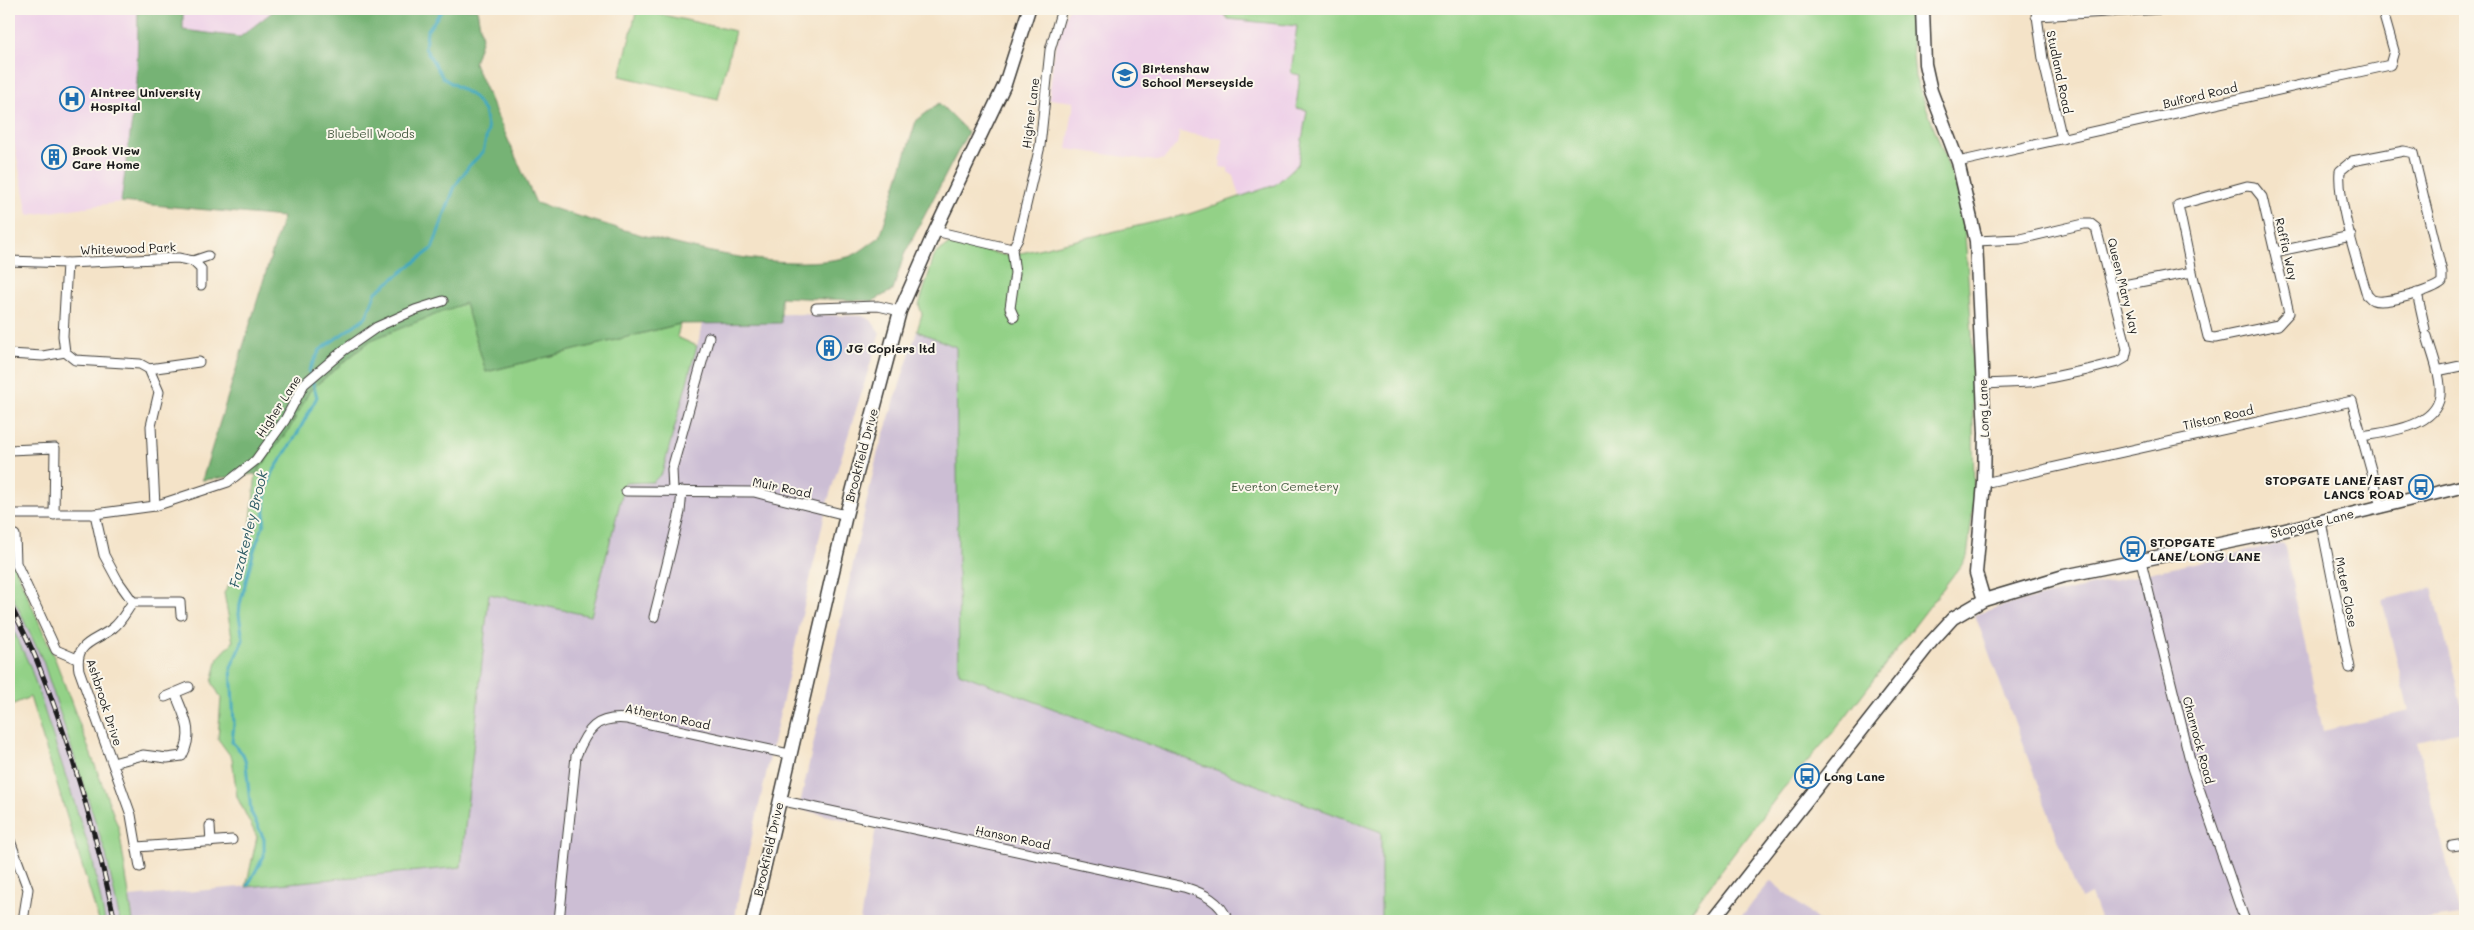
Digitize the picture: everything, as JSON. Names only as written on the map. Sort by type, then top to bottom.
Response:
[{"type":"street","name":"Brookfield Drive","points":[[752,921],[789,754],[846,515],[900,311],[934,231],[1005,84],[1029,9]]},
{"type":"street","name":"Higher Lane","points":[[1012,249],[1018,238],[1040,146],[1050,50],[1062,9]]},
{"type":"street","name":"Long Lane","points":[[1923,9],[1925,64],[1931,91],[1958,162],[1976,241],[1983,384],[1984,482],[1976,573],[1984,600]]},
{"type":"street","points":[[2036,13],[2162,9]]},
{"type":"street","name":"Bulford Road","points":[[1958,162],[2390,65],[2394,50],[2382,9]]},
{"type":"street","name":"Studland Road","points":[[2036,13],[2042,59],[2062,139]]},
{"type":"street","points":[[2404,151],[2413,153],[2442,272],[2442,282],[2436,288],[2383,301],[2373,300],[2367,295],[2351,236],[2339,181],[2340,171],[2352,161],[2404,151]]},
{"type":"street","name":"Raffia Way","points":[[2247,186],[2254,186],[2262,197],[2289,314],[2278,325],[2215,338],[2208,337],[2192,272],[2178,205],[2247,186]]},
{"type":"street","name":"Queen Mary Way","points":[[1976,241],[2020,239],[2091,224],[2096,228],[2113,287],[2127,350],[2125,358],[2118,362],[2087,370],[2030,382],[1983,384]]},
{"type":"street","points":[[934,231],[1012,249],[1016,273],[1010,308],[1014,317]]},
{"type":"street","points":[[2275,252],[2351,236]]},
{"type":"street","points":[[193,261],[208,256]]},
{"type":"street","name":"Whitewood Park","points":[[9,261],[67,263],[178,258],[193,261],[201,269],[201,285]]},
{"type":"street","name":"Whitewood Park","points":[[65,352],[63,336],[67,263]]},
{"type":"street","points":[[2113,287],[2192,272]]},
{"type":"street","points":[[2362,436],[2410,428],[2435,408],[2440,396],[2437,371],[2416,293]]},
{"type":"street","name":"Higher Lane","points":[[9,514],[95,514],[155,506],[228,482],[256,460],[285,420],[304,384],[344,350],[377,327],[415,310],[443,301]]},
{"type":"street","points":[[816,308],[878,306],[900,311]]},
{"type":"street","points":[[672,491],[672,469],[709,337]]},
{"type":"street","points":[[9,354],[43,356],[65,352],[75,360],[140,364],[149,368],[198,362]]},
{"type":"street","points":[[2437,371],[2465,365]]},
{"type":"street","points":[[149,368],[159,392],[151,426],[155,506]]},
{"type":"street","name":"Tilston Road","points":[[1984,482],[2352,400],[2381,506]]},
{"type":"street","points":[[9,450],[55,448],[54,515]]},
{"type":"street","name":"Stopgate Lane","points":[[1984,600],[2064,576],[2321,522],[2465,486]]},
{"type":"street","name":"Muir Road","points":[[626,490],[754,492],[846,515]]},
{"type":"street","points":[[654,617],[680,512],[682,491]]},
{"type":"street","points":[[95,514],[104,554],[118,581],[133,602],[180,602],[181,615]]},
{"type":"street","name":"Mater Close","points":[[2321,522],[2350,668]]},
{"type":"street","points":[[15,536],[16,563],[56,650],[77,658]]},
{"type":"street","name":"Charnock Road","points":[[2141,561],[2192,768],[2245,921]]},
{"type":"street","points":[[1712,921],[1931,642],[1954,618],[1984,600]]},
{"type":"street","name":"Ashbrook Drive","points":[[133,602],[114,627],[84,646],[77,658],[131,815],[140,867]]},
{"type":"street","points":[[165,697],[189,687]]},
{"type":"street","points":[[113,763],[143,755],[167,758],[182,756],[188,744],[188,726],[175,693]]},
{"type":"street","name":"Atherton Road","points":[[559,921],[576,756],[584,736],[596,724],[612,718],[627,720],[789,754]]},
{"type":"street","name":"Hanson Road","points":[[779,800],[1184,887],[1202,893],[1218,904],[1228,921]]},
{"type":"street","points":[[210,826],[212,842]]},
{"type":"street","points":[[9,838],[28,889],[23,921]]},
{"type":"street","points":[[136,847],[232,840]]},
{"type":"street","points":[[2452,846],[2465,844]]},
{"type":"shaded area","name":"Aintree University Hospital","points":[[9,9],[138,9],[137,83],[121,202],[28,215],[9,116]]},
{"type":"shaded area","points":[[183,9],[276,9],[240,37],[182,30]]},
{"type":"shaded area","points":[[1068,9],[1183,9],[1194,11],[1218,9],[1228,19],[1297,26],[1291,72],[1300,74],[1307,110],[1298,164],[1275,185],[1240,197],[1234,176],[1228,172],[1228,168],[1220,167],[1223,139],[1179,132],[1178,143],[1164,159],[1156,161],[1067,149],[1074,102],[1049,99],[1054,52]]},
{"type":"shaded area","points":[[791,314],[862,316],[871,320],[880,333],[828,500],[737,903],[735,921],[133,921],[130,897],[461,867],[489,594],[591,616],[625,483],[653,482],[662,473],[705,317]]},
{"type":"shaded area","points":[[917,331],[956,346],[959,673],[1381,832],[1381,921],[860,921],[876,827],[799,809],[877,455]]},
{"type":"shaded area","points":[[2284,543],[2323,731],[2409,711],[2382,600],[2433,588],[2465,720],[2465,730],[2417,741],[2460,915],[2416,921],[2101,921],[2091,894],[2080,899],[1975,615],[2005,605]]},
{"type":"shaded area","points":[[9,590],[43,661],[106,854],[120,921],[105,921],[92,857],[30,666],[9,621]]},
{"type":"shaded area","points":[[1771,881],[1819,921],[1737,921]]},
{"type":"green space","name":"Bluebell Woods","points":[[138,9],[183,9],[183,30],[240,37],[276,9],[477,9],[482,38],[474,63],[536,203],[649,237],[733,256],[774,261],[813,262],[848,257],[856,253],[880,237],[916,121],[939,103],[968,132],[904,255],[893,290],[873,301],[781,297],[781,323],[680,324],[486,372],[465,303],[371,340],[310,390],[291,426],[256,474],[202,480],[283,217],[121,202],[137,83]]},
{"type":"green space","points":[[637,9],[735,31],[718,99],[620,76]]},
{"type":"green space","name":"Everton Cemetery","points":[[1218,9],[1909,9],[1915,77],[1963,205],[1972,335],[1974,501],[1967,557],[1836,729],[1782,790],[1683,921],[1381,921],[1381,832],[959,673],[956,347],[917,331],[922,314],[919,305],[935,254],[951,243],[1008,256],[1189,214],[1275,185],[1298,164],[1307,110],[1296,108],[1300,75],[1291,73],[1297,26],[1228,19]]},
{"type":"green space","points":[[466,303],[486,372],[680,324],[677,337],[697,346],[662,473],[653,482],[625,483],[591,616],[489,594],[461,867],[246,887],[257,837],[237,797],[232,758],[218,739],[221,698],[212,682],[218,658],[233,642],[224,593],[247,557],[256,474],[291,426],[310,390],[371,340],[415,319]]},
{"type":"green space","points":[[9,553],[55,659],[119,829],[133,921],[120,921],[106,854],[43,661],[9,589]]},
{"type":"green space","points":[[9,621],[30,666],[92,857],[105,921],[99,921],[30,697],[9,706]]},
{"type":"waterway","name":"Fazakerley Brook","points":[[248,885],[264,856],[264,839],[251,812],[246,764],[243,754],[232,742],[234,724],[231,667],[243,640],[239,614],[240,604],[254,550],[264,523],[266,491],[273,472],[296,436],[317,397],[309,370],[320,350],[366,317],[376,292],[432,249],[455,186],[469,166],[483,152],[488,130],[484,111],[474,97],[443,78],[425,48],[427,31],[443,9]]},
{"type":"railway","points":[[9,602],[37,661],[72,757],[100,855],[115,921]]},
{"type":"place","name":"Birtenshaw School Merseyside","points":[[1125,75]]},
{"type":"place","name":"Aintree University Hospital","points":[[72,99]]},
{"type":"place","name":"Brook View Care Home","points":[[54,157]]},
{"type":"place","name":"JG Copiers ltd","points":[[829,348]]},
{"type":"place","name":"STOPGATE LANE/EAST LANCS ROAD","points":[[2421,487]]},
{"type":"place","name":"STOPGATE LANE/LONG LANE","points":[[2133,549]]},
{"type":"place","name":"Long Lane","points":[[1807,776]]}]
